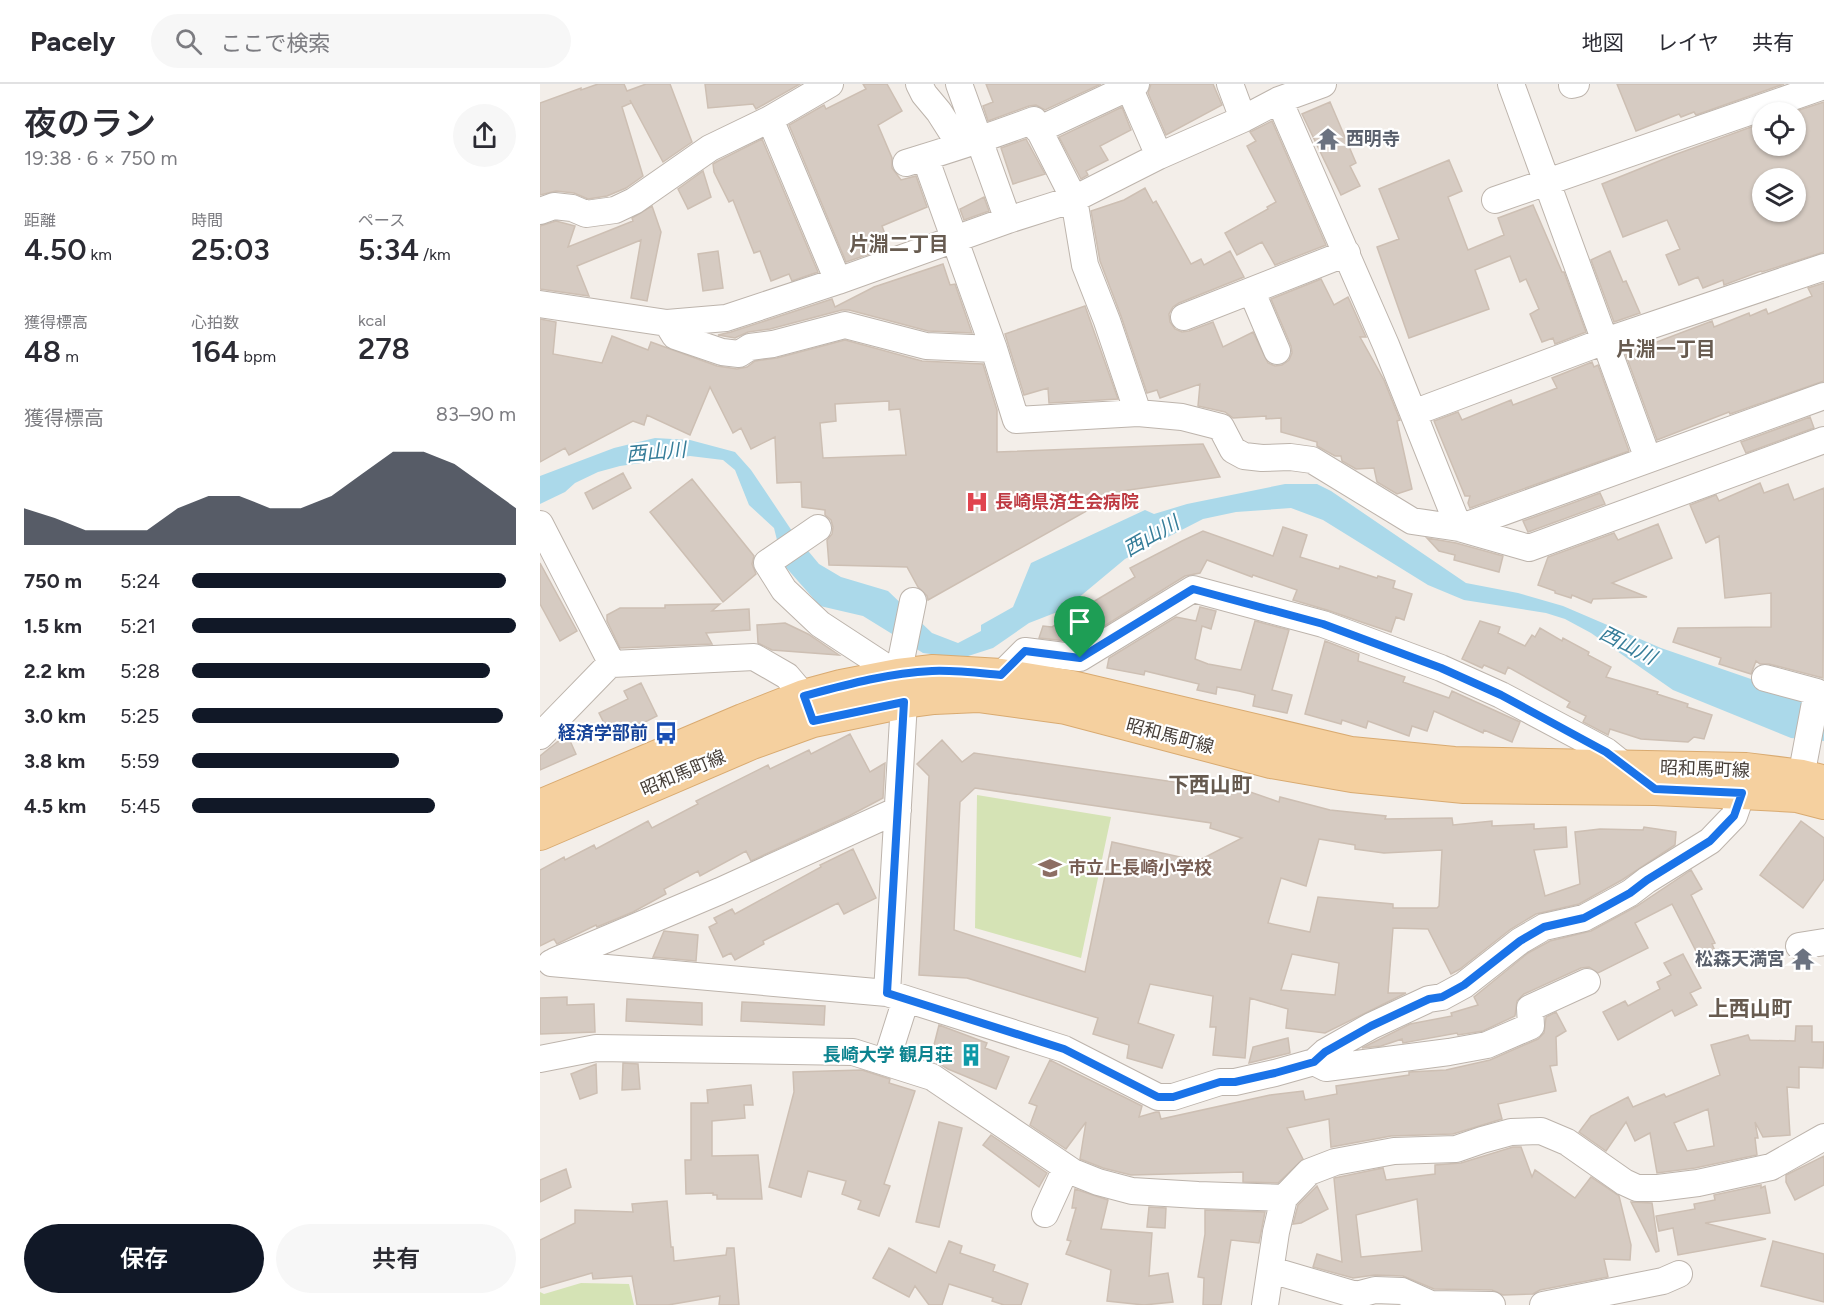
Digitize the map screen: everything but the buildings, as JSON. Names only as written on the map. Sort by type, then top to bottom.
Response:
[{"type":"main road","name":"昭和馬町線","points":[[540,806],[742,720],[808,708],[901,677],[933,671],[1001,675],[1068,686],[1351,753],[1454,763],[1746,769],[1810,781]]},
{"type":"main road","name":"昭和馬町線","points":[[901,677],[934,698],[978,696],[1066,708],[1272,762],[1352,776],[1464,787],[1655,789],[1742,793],[1810,781]]},
{"type":"main road","name":"昭和馬町線","points":[[540,834],[753,743],[808,708]]},
{"type":"street","points":[[540,211],[554,206],[572,208],[586,214],[615,210],[634,201],[710,148],[770,119],[830,84]]},
{"type":"street","points":[[919,84],[939,112],[970,142]]},
{"type":"street","points":[[959,84],[970,142],[1008,220]]},
{"type":"street","points":[[1230,84],[1243,118]]},
{"type":"street","points":[[540,304],[668,323],[726,318],[1074,199],[1279,100],[1323,84]]},
{"type":"street","points":[[1511,84],[1648,459]]},
{"type":"street","points":[[1038,130],[1132,86],[1159,156]]},
{"type":"street","points":[[1495,200],[1824,86]]},
{"type":"street","points":[[1279,100],[1347,253],[1459,528]]},
{"type":"street","points":[[770,119],[838,281]]},
{"type":"street","points":[[1138,412],[1085,265],[1074,199],[1034,120],[915,160],[955,238],[1016,420],[1138,412],[1182,417],[1221,427],[1233,450],[1244,456],[1312,460],[1412,521],[1459,528],[1528,548],[1824,440]]},
{"type":"street","points":[[1184,317],[1347,253]]},
{"type":"street","points":[[1413,413],[1605,342],[1824,267]]},
{"type":"street","points":[[1252,292],[1277,351]]},
{"type":"street","points":[[668,323],[675,336],[722,352],[739,354],[750,347],[772,344],[845,326],[926,346],[994,349]]},
{"type":"street","points":[[1459,528],[1824,396]]},
{"type":"street","points":[[818,528],[767,562],[784,590],[820,624],[901,677]]},
{"type":"street","points":[[543,530],[612,664]]},
{"type":"street","points":[[1001,675],[1025,651],[1080,658],[1193,589],[1323,624],[1441,668],[1512,701],[1606,752],[1655,789]]},
{"type":"street","points":[[886,1062],[897,996],[901,677],[913,601]]},
{"type":"street","points":[[540,736],[612,664],[754,657],[787,676],[808,708]]},
{"type":"street","points":[[1765,678],[1819,694],[1810,781]]},
{"type":"street","points":[[545,965],[897,996],[1064,1049],[1158,1097],[1173,1097],[1220,1082],[1235,1082],[1314,1062],[1325,1052],[1371,1026],[1429,999],[1442,997],[1464,985],[1520,941],[1544,927],[1584,918],[1630,893],[1710,841],[1734,816],[1742,793]]},
{"type":"street","points":[[545,965],[720,891],[898,810]]},
{"type":"street","points":[[1798,946],[1824,942]]},
{"type":"street","points":[[1314,1062],[1326,1068],[1487,1045],[1532,1026],[1530,1008],[1587,981]]},
{"type":"street","points":[[540,1059],[596,1048],[853,1052],[932,1077],[1066,1168],[1098,1182],[1132,1191],[1284,1198]]},
{"type":"street","points":[[1268,1289],[1284,1198],[1309,1172],[1335,1162],[1394,1151],[1456,1149],[1511,1132],[1541,1131],[1567,1142],[1624,1182],[1637,1188],[1698,1183],[1771,1167],[1824,1137]]},
{"type":"street","points":[[1045,1214],[1066,1168]]},
{"type":"street","points":[[1543,1305],[1664,1281],[1678,1274]]},
{"type":"street","points":[[1268,1289],[1347,1305]]},
{"type":"street","points":[[1268,1289],[1356,1295],[1375,1290],[1402,1291],[1431,1304],[1492,1305]]},
{"type":"green space","points":[[977,795],[1111,817],[1081,958],[975,928]]},
{"type":"green space","points":[[581,1283],[629,1284],[634,1305],[540,1305],[540,1292],[544,1294]]},
{"type":"water","name":"西山川","points":[[655,438],[690,440],[735,452],[751,470],[794,534],[819,564],[841,577],[888,591],[932,633],[958,643],[981,631],[981,625],[1013,607],[1031,563],[1145,510],[1154,514],[1187,504],[1285,484],[1317,484],[1331,491],[1466,583],[1518,593],[1563,606],[1661,648],[1824,704],[1824,741],[1791,738],[1673,690],[1591,633],[1565,619],[1546,613],[1464,600],[1428,585],[1323,520],[1291,508],[1236,512],[1203,519],[1125,559],[1065,609],[1029,623],[993,648],[962,658],[923,653],[863,616],[820,606],[783,564],[774,528],[749,505],[735,470],[723,460],[690,456],[620,466],[598,472],[540,504],[540,476],[614,448]]},
{"type":"place","name":"西明寺","points":[[1328,139]]},
{"type":"place","name":"長崎県済生会病院","points":[[977,502]]},
{"type":"place","name":"経済学部前","points":[[666,733]]},
{"type":"place","name":"市立上長崎小学校","points":[[1050,868]]},
{"type":"place","name":"松森天満宮","points":[[1803,959]]},
{"type":"place","name":"長崎大学 観月荘","points":[[971,1055]]},
{"type":"district","name":"片淵二丁目","points":[[899,244]]},
{"type":"district","name":"片淵一丁目","points":[[1666,349]]},
{"type":"district","name":"下西山町","points":[[1210,784]]},
{"type":"district","name":"上西山町","points":[[1750,1008]]},
{"type":"route","points":[[1193,589],[1323,624],[1441,668],[1501,695],[1606,752],[1655,789],[1742,793],[1734,816],[1710,841],[1630,893],[1584,918],[1544,927],[1520,941],[1464,985],[1442,997],[1429,999],[1371,1026],[1325,1052],[1314,1062],[1235,1082],[1220,1082],[1173,1097],[1158,1097],[1064,1049],[887,993],[904,702],[813,721],[804,696],[897,675],[933,671],[1001,675],[1025,651],[1080,658],[1193,589]]}]
